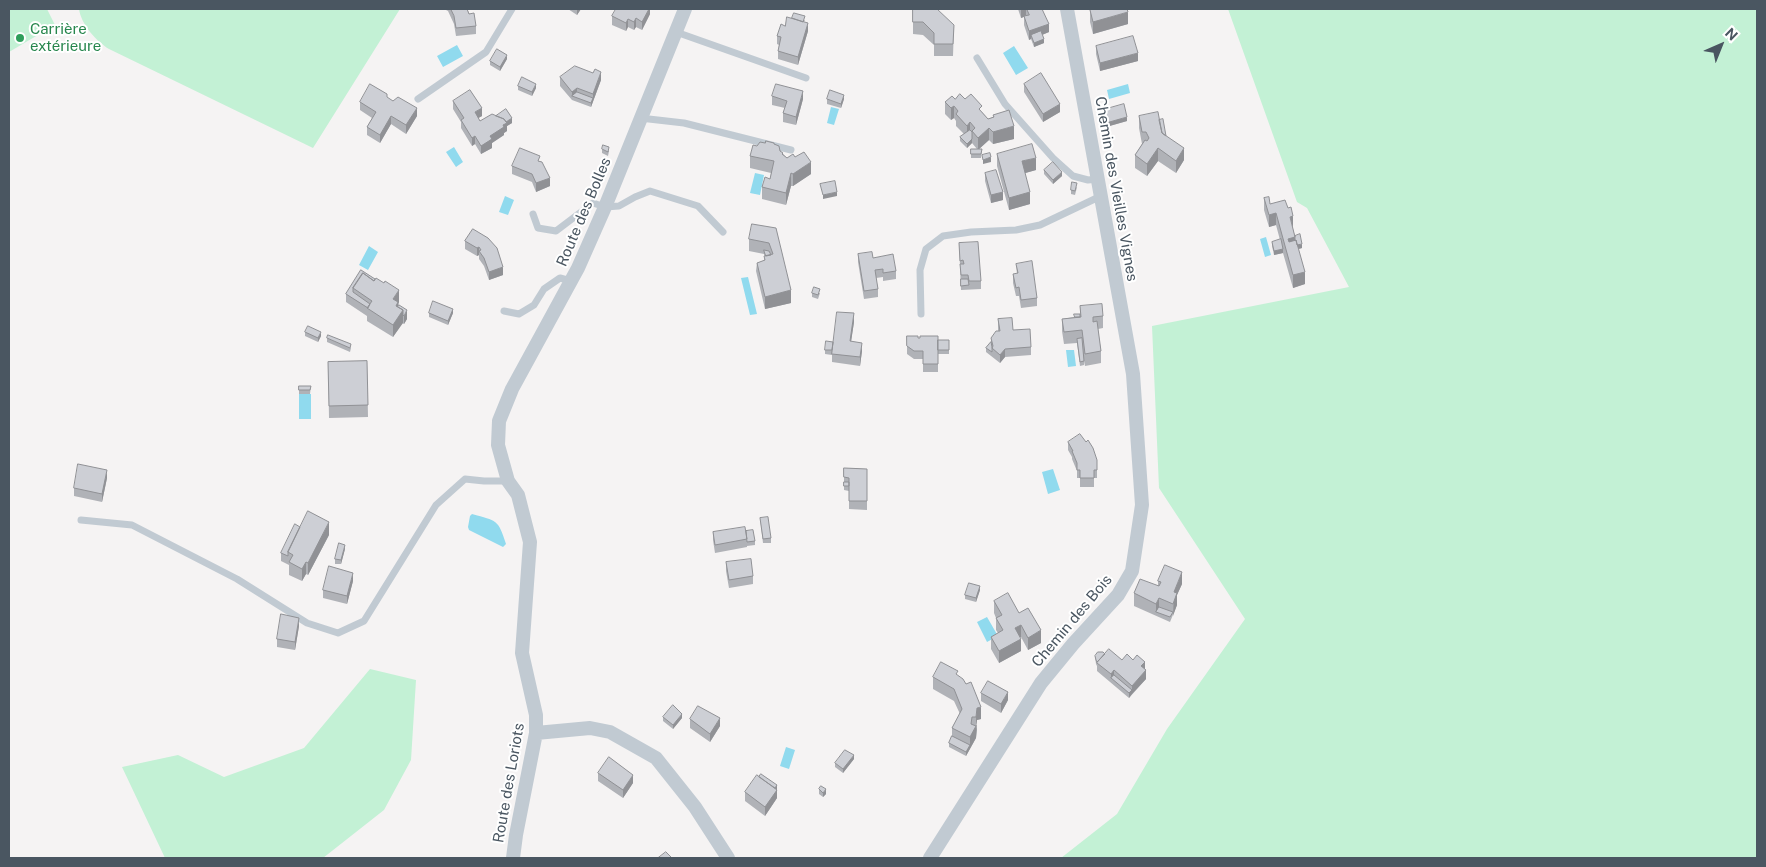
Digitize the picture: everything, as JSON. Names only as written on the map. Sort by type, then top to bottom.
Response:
[{"type":"street","name":"Route des Bolles","points":[[499,421],[512,389],[571,281],[605,207],[685,9]]},
{"type":"street","name":"Chemin des Vieilles Vignes","points":[[1068,9],[1133,374]]},
{"type":"street","name":"Chemin des Bois","points":[[930,858],[1041,683],[1073,644],[1118,595],[1132,571],[1142,505],[1133,374]]},
{"type":"street","name":"Route des Loriots","points":[[499,421],[498,445],[508,482],[518,495],[530,542],[522,653],[536,716],[536,733],[513,858]]},
{"type":"street","points":[[536,733],[590,728],[610,732],[656,758],[695,807],[728,858]]},
{"type":"lane","points":[[418,99],[486,52],[512,9]]},
{"type":"lane","points":[[676,32],[806,78]]},
{"type":"lane","points":[[977,58],[1004,104],[1053,158],[1073,176],[1088,180],[1098,179]]},
{"type":"lane","points":[[640,118],[684,123],[791,150]]},
{"type":"lane","points":[[533,214],[538,228],[556,231],[593,203],[605,207],[619,206],[635,196],[650,191],[698,206],[723,232]]},
{"type":"lane","points":[[921,314],[920,270],[926,249],[943,236],[971,232],[1016,230],[1040,225],[1101,196]]},
{"type":"lane","points":[[504,311],[519,314],[534,305],[544,288],[560,278],[571,281]]},
{"type":"lane","points":[[82,520],[132,526],[237,579],[307,623],[338,633],[364,620],[436,506],[465,479],[508,482]]},
{"type":"green space","name":"Carrière extérieure","points":[[9,9],[47,9],[55,25],[9,52]]},
{"type":"green space","points":[[79,9],[400,9],[313,148],[109,49],[90,32],[80,15]]},
{"type":"green space","points":[[1228,9],[1757,9],[1757,858],[1061,858],[1117,814],[1167,729],[1245,619],[1159,488],[1152,326],[1349,287],[1307,208],[1297,202]]},
{"type":"green space","points":[[370,669],[416,680],[411,760],[384,810],[323,858],[165,858],[122,767],[178,755],[224,777],[304,748]]},
{"type":"water","points":[[457,45],[463,56],[443,67],[437,56]]},
{"type":"water","points":[[1014,46],[1028,68],[1016,75],[1003,53]]},
{"type":"water","points":[[1128,84],[1130,93],[1109,99],[1107,90]]},
{"type":"water","points":[[831,107],[839,109],[834,125],[827,123]]},
{"type":"water","points":[[454,147],[463,162],[456,167],[446,152]]},
{"type":"water","points":[[755,173],[764,175],[760,195],[750,193]]},
{"type":"water","points":[[505,196],[514,200],[508,215],[499,212]]},
{"type":"water","points":[[1266,237],[1271,255],[1265,257],[1260,239]]},
{"type":"water","points":[[369,246],[378,252],[368,270],[359,265]]},
{"type":"water","points":[[748,277],[757,314],[750,315],[741,278]]},
{"type":"water","points":[[1066,350],[1074,350],[1076,366],[1068,367]]},
{"type":"water","points":[[299,394],[311,394],[311,419],[299,419]]},
{"type":"water","points":[[1053,469],[1060,490],[1048,494],[1042,472]]},
{"type":"water","points":[[472,514],[495,522],[501,530],[506,544],[503,547],[469,530],[470,516]]},
{"type":"water","points":[[987,617],[998,636],[987,642],[977,622]]},
{"type":"water","points":[[786,747],[795,750],[789,769],[780,766]]},
{"type":"building","points":[[451,9],[467,9],[469,14],[474,13],[476,26],[456,28]]},
{"type":"building","points":[[616,9],[649,9],[642,22],[636,18],[634,22],[628,19],[626,23],[612,16]]},
{"type":"building","points":[[913,9],[937,9],[954,25],[953,44],[934,44],[934,33],[923,22],[913,22]]},
{"type":"building","points":[[1027,9],[1042,9],[1049,24],[1029,31],[1024,16],[1029,15]]},
{"type":"building","points":[[1127,9],[1128,12],[1093,22],[1090,10]]},
{"type":"building","points":[[794,13],[805,16],[803,22],[792,18]]},
{"type":"building","points":[[787,17],[808,23],[798,57],[778,51],[781,37],[777,36],[781,24],[785,26]]},
{"type":"building","points":[[1041,31],[1044,39],[1034,43],[1031,35]]},
{"type":"building","points":[[1133,36],[1138,53],[1100,63],[1096,46]]},
{"type":"building","points":[[497,49],[507,55],[500,67],[490,61]]},
{"type":"building","points":[[575,66],[593,73],[595,69],[601,72],[593,94],[577,88],[572,92],[560,77]]},
{"type":"building","points":[[1041,73],[1060,104],[1043,114],[1024,84]]},
{"type":"building","points":[[522,77],[536,84],[532,92],[518,86]]},
{"type":"building","points":[[370,84],[387,94],[387,97],[393,101],[398,97],[417,108],[406,125],[391,116],[380,135],[367,127],[376,112],[360,102]]},
{"type":"building","points":[[776,84],[803,91],[796,117],[783,113],[787,101],[772,96]]},
{"type":"building","points":[[470,90],[482,108],[475,112],[480,121],[492,114],[504,119],[507,123],[490,136],[492,139],[481,146],[475,136],[472,138],[461,120],[464,118],[453,101]]},
{"type":"building","points":[[830,90],[844,95],[841,104],[827,99]]},
{"type":"building","points":[[577,92],[593,98],[591,103],[572,96]]},
{"type":"building","points":[[960,94],[965,99],[971,94],[982,106],[979,109],[988,119],[994,117],[993,115],[1009,110],[1014,126],[993,132],[989,128],[978,138],[972,131],[975,128],[970,122],[967,126],[956,114],[958,111],[954,106],[951,108],[945,102],[952,96],[955,99]]},
{"type":"building","points":[[1124,104],[1127,117],[1106,123],[1103,110]]},
{"type":"building","points":[[506,109],[512,118],[506,122],[504,119],[496,116]]},
{"type":"building","points":[[1158,112],[1162,133],[1184,148],[1176,161],[1158,148],[1147,164],[1135,155],[1145,140],[1147,141],[1149,138],[1146,132],[1142,132],[1139,116]]},
{"type":"building","points":[[1163,119],[1166,136],[1162,133],[1159,120]]},
{"type":"building","points":[[970,130],[972,132],[972,139],[967,144],[960,137]]},
{"type":"building","points":[[766,141],[779,146],[782,154],[787,158],[793,154],[795,157],[804,152],[811,162],[793,174],[791,173],[786,193],[762,187],[765,177],[770,179],[774,161],[750,156],[753,145],[757,146],[760,142],[765,143]]},
{"type":"building","points":[[1032,144],[1036,158],[1022,161],[1030,192],[1009,198],[997,154]]},
{"type":"building","points":[[603,145],[609,147],[608,152],[602,149]]},
{"type":"building","points":[[520,148],[540,156],[538,161],[542,162],[550,178],[536,183],[532,174],[512,166]]},
{"type":"building","points":[[971,149],[982,149],[981,154],[971,154]]},
{"type":"building","points":[[990,153],[991,157],[983,160],[982,155]]},
{"type":"building","points":[[1053,162],[1062,172],[1053,180],[1044,170]]},
{"type":"building","points":[[996,170],[1003,192],[991,195],[985,173]]},
{"type":"building","points":[[835,181],[837,192],[823,195],[820,184]]},
{"type":"building","points":[[1072,182],[1077,183],[1075,191],[1071,190]]},
{"type":"building","points":[[1269,197],[1270,204],[1285,200],[1288,208],[1291,207],[1293,216],[1290,217],[1295,237],[1288,239],[1289,242],[1296,240],[1305,272],[1293,275],[1276,213],[1269,215],[1264,198]]},
{"type":"building","points":[[752,224],[776,228],[791,290],[765,297],[757,263],[765,260],[764,256],[773,254],[769,243],[749,239]]},
{"type":"building","points":[[473,229],[488,238],[497,248],[503,267],[489,272],[479,247],[477,248],[465,241]]},
{"type":"building","points":[[1300,234],[1302,244],[1297,245],[1295,236]]},
{"type":"building","points":[[1281,239],[1283,249],[1274,251],[1272,242]]},
{"type":"building","points":[[978,242],[981,281],[969,281],[968,275],[961,275],[960,264],[964,264],[963,260],[960,261],[959,243]]},
{"type":"building","points":[[764,250],[769,251],[771,255],[766,256]]},
{"type":"building","points":[[872,252],[873,258],[893,254],[896,271],[883,273],[883,269],[875,270],[878,289],[864,291],[858,254]]},
{"type":"building","points":[[1032,261],[1037,298],[1021,300],[1019,287],[1016,288],[1013,274],[1018,273],[1016,264]]},
{"type":"building","points":[[361,270],[375,279],[374,281],[363,273],[353,288],[353,292],[370,304],[368,308],[346,294]]},
{"type":"building","points":[[363,273],[374,281],[376,278],[384,283],[385,281],[399,290],[393,299],[398,302],[396,306],[403,310],[393,325],[367,308],[372,301],[353,288]]},
{"type":"building","points":[[961,279],[968,279],[969,285],[961,286]]},
{"type":"building","points":[[814,287],[820,289],[818,295],[812,293]]},
{"type":"building","points":[[433,301],[453,309],[448,321],[429,313]]},
{"type":"building","points":[[1102,304],[1103,316],[1093,317],[1093,322],[1097,321],[1101,351],[1085,354],[1082,330],[1064,332],[1062,319],[1081,317],[1080,306]]},
{"type":"building","points":[[399,305],[407,310],[404,316],[403,310],[398,307]]},
{"type":"building","points":[[837,312],[854,313],[850,341],[862,343],[860,357],[832,354]]},
{"type":"building","points":[[1074,314],[1080,314],[1080,317],[1075,317]]},
{"type":"building","points":[[1012,318],[1013,330],[1030,329],[1031,347],[1005,349],[1000,355],[992,348],[991,338],[996,331],[1000,331],[998,319]]},
{"type":"building","points":[[308,326],[321,332],[318,338],[305,332]]},
{"type":"building","points":[[328,335],[351,344],[350,348],[327,338]]},
{"type":"building","points":[[907,336],[918,336],[920,338],[920,336],[938,336],[938,364],[923,364],[923,351],[914,351],[907,346]]},
{"type":"building","points":[[1082,338],[1084,361],[1080,362],[1077,339]]},
{"type":"building","points":[[938,340],[949,340],[949,350],[938,350]]},
{"type":"building","points":[[826,341],[833,342],[832,350],[825,350]]},
{"type":"building","points":[[991,342],[992,347],[992,352],[986,348]]},
{"type":"building","points":[[367,361],[368,405],[329,406],[328,362]]},
{"type":"building","points":[[299,386],[311,386],[310,390],[299,390]]},
{"type":"building","points":[[1080,434],[1086,442],[1088,440],[1097,460],[1097,470],[1094,470],[1094,478],[1080,478],[1080,470],[1077,470],[1077,463],[1068,442]]},
{"type":"building","points":[[78,464],[107,470],[102,494],[74,488]]},
{"type":"building","points":[[844,468],[867,469],[867,501],[849,501],[849,478],[844,477]]},
{"type":"building","points":[[844,482],[849,482],[849,486],[844,486]]},
{"type":"building","points":[[308,511],[329,522],[308,563],[306,562],[302,569],[289,562],[293,555],[288,552]]},
{"type":"building","points":[[768,517],[771,538],[763,539],[760,518]]},
{"type":"building","points":[[295,524],[300,527],[288,552],[288,556],[281,553]]},
{"type":"building","points":[[745,527],[747,539],[715,545],[713,532]]},
{"type":"building","points":[[753,530],[755,541],[747,542],[746,531]]},
{"type":"building","points":[[339,543],[345,545],[341,560],[335,559]]},
{"type":"building","points":[[751,559],[753,576],[729,580],[726,562]]},
{"type":"building","points":[[1165,565],[1182,572],[1174,592],[1177,593],[1173,604],[1159,598],[1156,604],[1134,593],[1140,579],[1159,586],[1161,582],[1158,581]]},
{"type":"building","points":[[329,566],[353,573],[347,596],[323,590]]},
{"type":"building","points":[[969,583],[980,586],[976,598],[965,595]]},
{"type":"building","points":[[1008,593],[1019,613],[1028,608],[1041,630],[1028,638],[1021,625],[1015,628],[1021,639],[999,651],[991,637],[1003,630],[996,618],[1002,615],[994,601]]},
{"type":"building","points":[[1159,607],[1173,612],[1170,617],[1156,612]]},
{"type":"building","points":[[281,614],[299,618],[295,642],[277,639]]},
{"type":"building","points":[[1109,649],[1122,660],[1127,654],[1133,660],[1137,655],[1145,662],[1141,666],[1146,670],[1132,686],[1114,670],[1111,674],[1097,663]]},
{"type":"building","points":[[1098,652],[1105,654],[1097,662],[1095,656]]},
{"type":"building","points":[[941,662],[958,671],[956,674],[966,684],[971,682],[981,707],[977,708],[976,717],[972,717],[971,724],[976,726],[970,737],[952,728],[962,709],[954,689],[933,677]]},
{"type":"building","points":[[1114,675],[1132,690],[1129,693],[1111,678]]},
{"type":"building","points":[[988,681],[1008,692],[1001,704],[981,693]]},
{"type":"building","points":[[673,705],[682,714],[673,725],[663,717]]},
{"type":"building","points":[[698,706],[720,718],[710,734],[690,719]]},
{"type":"building","points":[[952,736],[970,745],[966,752],[949,743]]},
{"type":"building","points":[[845,750],[854,755],[843,769],[835,763]]},
{"type":"building","points":[[609,757],[633,775],[623,790],[598,773]]},
{"type":"building","points":[[761,774],[777,785],[775,788],[759,777]]},
{"type":"building","points":[[757,775],[777,790],[765,807],[745,792]]},
{"type":"building","points":[[821,786],[826,789],[823,793],[819,789]]},
{"type":"building","points":[[666,852],[672,858],[658,858]]},
{"type":"place","name":"Carrière extérieure","points":[[20,38]]}]
